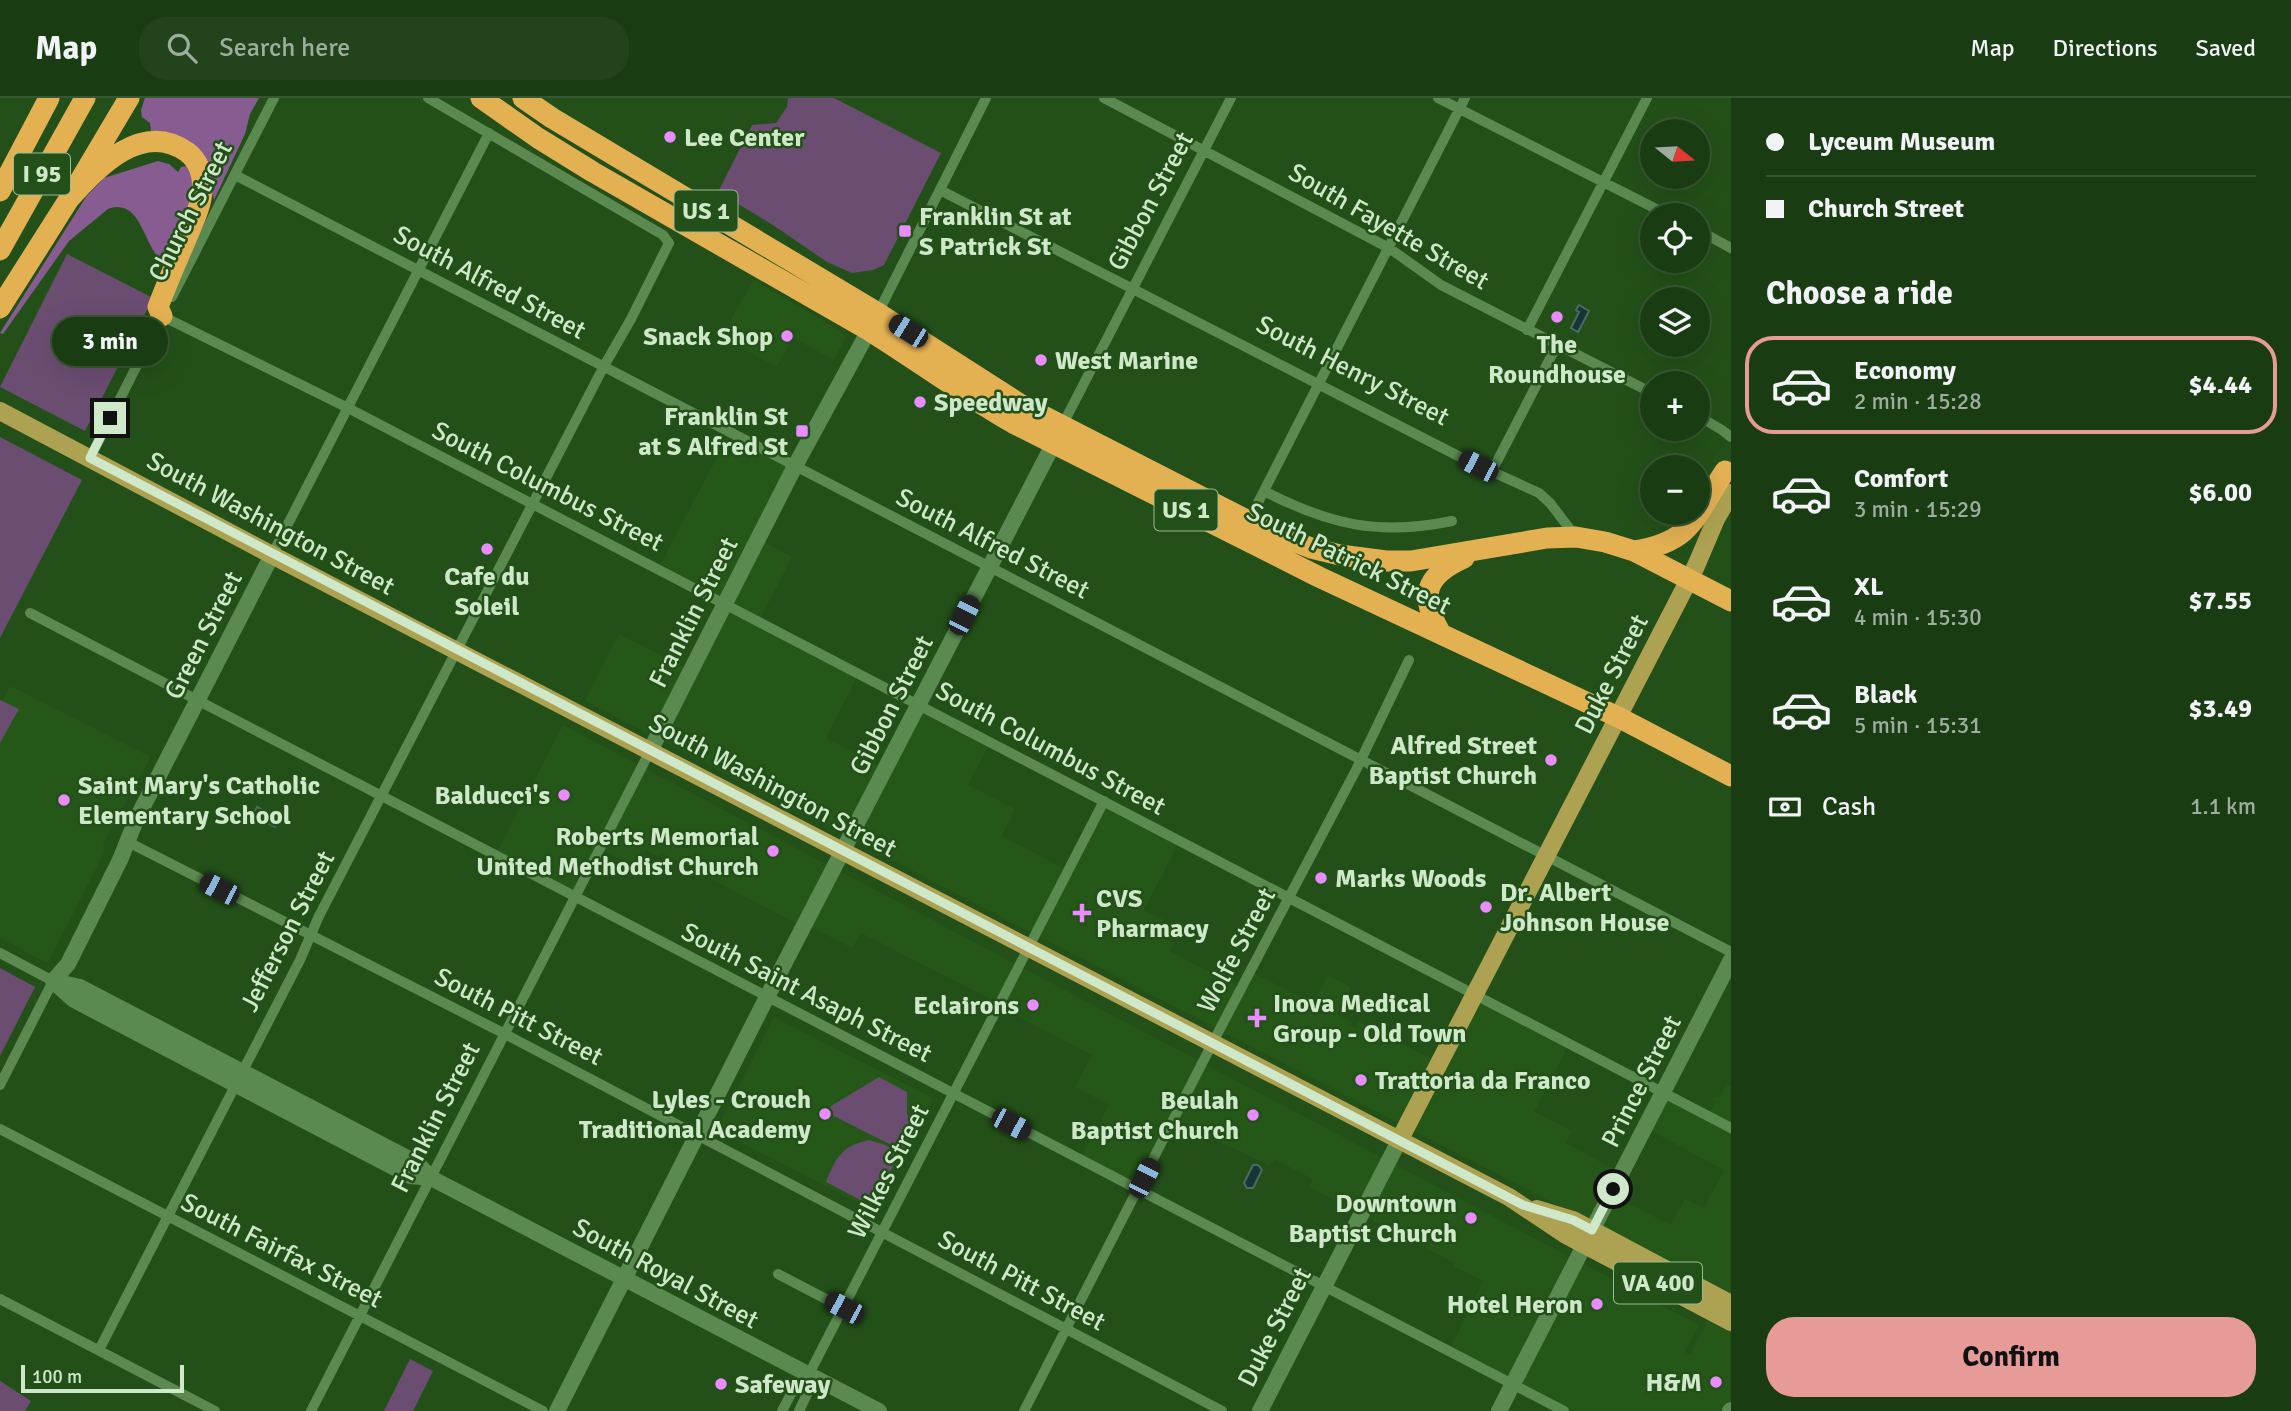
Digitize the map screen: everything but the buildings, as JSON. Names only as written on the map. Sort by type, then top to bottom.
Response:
[{"type":"highway","name":"I 95","points":[[0,191],[49,98]]},
{"type":"highway","name":"I 95","points":[[0,250],[85,98]]},
{"type":"highway","points":[[0,308],[129,98]]},
{"type":"highway","name":"South Patrick Street","points":[[481,98],[527,131],[593,172],[972,375],[1020,404],[1058,435],[1244,528],[1441,634],[1618,717],[1731,776]]},
{"type":"highway","name":"South Patrick Street","points":[[523,98],[874,322]]},
{"type":"highway","points":[[545,98],[587,138]]},
{"type":"highway","points":[[69,199],[100,165],[135,145],[161,142],[181,148],[191,155],[198,165],[202,189],[196,215],[158,307],[162,316]]},
{"type":"highway","points":[[1634,551],[1659,547],[1685,532],[1728,466]]},
{"type":"highway","name":"South Patrick Street","points":[[1244,528],[1311,548],[1363,559],[1411,561],[1484,547],[1547,538],[1576,537]]},
{"type":"highway","name":"US 1","points":[[1576,537],[1634,551],[1731,601]]},
{"type":"highway","points":[[1441,634],[1430,611],[1428,593],[1432,581],[1438,571],[1484,547]]},
{"type":"main road","name":"Franklin Street","points":[[650,751],[796,466],[874,322]]},
{"type":"main road","name":"South Washington Street","points":[[0,411],[1523,1205],[1573,1220],[1588,1237],[1731,1322]]},
{"type":"main road","name":"Gibbon Street","points":[[557,1411],[767,997],[1058,435]]},
{"type":"main road","name":"Duke Street","points":[[1716,519],[1720,490],[1728,466]]},
{"type":"main road","name":"Duke Street","points":[[1260,1411],[1731,493]]},
{"type":"main road","name":"Green Street","points":[[53,981],[68,964],[128,842],[136,820],[272,555]]},
{"type":"main road","name":"Prince Street","points":[[1499,1411],[1731,960]]},
{"type":"main road","name":"South Royal Street","points":[[53,981],[80,987],[239,1078],[418,1163],[431,1178],[880,1411]]},
{"type":"main road","name":"South Washington Street","points":[[1588,1237],[1731,1304]]},
{"type":"street","name":"Church Street","points":[[90,458],[274,98]]},
{"type":"street","points":[[428,98],[489,133]]},
{"type":"street","name":"Franklin Street","points":[[874,322],[986,98]]},
{"type":"street","name":"South Fayette Street","points":[[1104,98],[1389,248],[1441,285],[1640,387]]},
{"type":"street","name":"Gibbon Street","points":[[1058,435],[1231,98]]},
{"type":"street","points":[[1438,98],[1645,203]]},
{"type":"street","points":[[1244,528],[1465,98]]},
{"type":"street","points":[[1527,330],[1647,98]]},
{"type":"street","name":"Jefferson Street","points":[[99,1350],[300,960],[309,936],[669,243],[663,235],[489,133]]},
{"type":"street","name":"Green Street","points":[[272,555],[489,133]]},
{"type":"street","name":"South Alfred Street","points":[[235,175],[1731,952]]},
{"type":"street","name":"South Henry Street","points":[[940,190],[1491,473],[1539,493],[1576,537]]},
{"type":"street","points":[[1710,237],[1731,248]]},
{"type":"street","name":"South Columbus Street","points":[[162,316],[348,408],[1731,1128]]},
{"type":"street","points":[[1491,473],[1558,345]]},
{"type":"street","points":[[1710,422],[1731,437]]},
{"type":"street","points":[[1264,491],[1318,516],[1380,529],[1452,521]]},
{"type":"street","name":"South Saint Asaph Street","points":[[30,613],[1564,1411]]},
{"type":"street","name":"Wolfe Street","points":[[1024,1411],[1362,758],[1409,660]]},
{"type":"street","name":"Franklin Street","points":[[311,1411],[650,751]]},
{"type":"street","name":"Wilkes Street","points":[[782,1411],[795,1386],[809,1374],[844,1308],[1104,801]]},
{"type":"street","name":"South Pitt Street","points":[[128,842],[505,1034],[1222,1411]]},
{"type":"street","name":"South Royal Street","points":[[0,953],[53,981]]},
{"type":"street","name":"Green Street","points":[[0,1085],[53,981]]},
{"type":"street","name":"South Fairfax Street","points":[[0,1129],[543,1411]]},
{"type":"street","points":[[778,1274],[844,1308]]},
{"type":"street","points":[[0,1299],[215,1411]]},
{"type":"street","name":"Wilkes Street","points":[[799,1411],[808,1392],[809,1374]]},
{"type":"shaded area","points":[[145,98],[259,98],[214,200],[209,179],[151,131],[150,123],[142,117]]},
{"type":"shaded area","points":[[788,98],[834,98],[941,153],[884,265],[873,270],[852,273],[827,262],[718,192],[752,125],[776,123],[787,107]]},
{"type":"shaded area","points":[[158,161],[169,164],[178,172],[181,167],[186,166],[193,171],[194,182],[190,205],[165,260],[160,259],[154,252],[134,215],[119,207],[108,209],[69,241],[3,334],[0,333],[86,197],[104,178]]},
{"type":"shaded area","points":[[67,254],[153,298],[85,431],[0,387]]},
{"type":"shaded area","points":[[754,280],[846,337],[834,360],[793,338],[777,367],[721,337]]},
{"type":"shaded area","points":[[731,431],[797,466],[760,540],[792,557],[759,621],[859,673],[826,738],[886,769],[920,704],[991,741],[968,785],[1015,809],[1002,836],[1069,871],[1105,801],[1180,840],[1144,910],[1164,920],[1158,934],[1174,943],[1170,951],[1242,989],[1252,972],[1314,1004],[1328,975],[1351,987],[1337,1014],[1352,1022],[1351,1026],[1355,1028],[1358,1021],[1440,1063],[1476,994],[1570,1043],[1534,1112],[1572,1131],[1566,1143],[1621,1173],[1610,1194],[1671,1225],[1685,1199],[1704,1208],[1724,1170],[1644,1127],[1663,1092],[1708,1115],[1715,1096],[1722,1093],[1726,1084],[1731,1086],[1731,1411],[1565,1411],[1449,1351],[1483,1281],[1454,1266],[1455,1263],[1309,1187],[1313,1179],[1274,1159],[1270,1166],[1176,1118],[1139,1190],[1080,1159],[1109,1105],[1075,1087],[1092,1055],[999,1007],[1000,1004],[861,933],[852,948],[807,925],[805,928],[661,853],[659,857],[646,850],[637,868],[601,850],[577,897],[496,854],[563,725],[1699,1325],[1685,1352],[1690,1355],[1721,1290],[585,701],[619,634],[692,671],[726,604],[658,569]]},
{"type":"shaded area","points":[[0,437],[82,480],[0,638]]},
{"type":"shaded area","name":"Saint Mary's Catholic Elementary School","points":[[10,686],[151,757],[103,844],[105,851],[49,961],[45,962],[0,938],[0,705]]},
{"type":"shaded area","points":[[0,700],[19,709],[0,743]]},
{"type":"shaded area","points":[[0,968],[35,987],[0,1056]]},
{"type":"shaded area","name":"Lyles - Crouch Traditional Academy","points":[[774,1017],[933,1098],[875,1211],[716,1130]]},
{"type":"shaded area","points":[[879,1077],[907,1092],[907,1114],[914,1126],[903,1151],[828,1113],[831,1106]]},
{"type":"shaded area","points":[[869,1140],[900,1153],[872,1206],[826,1182],[833,1166],[846,1149]]},
{"type":"shaded area","points":[[410,1359],[433,1371],[413,1411],[384,1411]]},
{"type":"shaded area","points":[[0,1381],[31,1401],[25,1411],[0,1411]]},
{"type":"water","points":[[1579,305],[1589,311],[1578,332],[1571,328],[1579,312],[1576,310]]},
{"type":"water","points":[[257,807],[280,819],[275,827],[253,815]]},
{"type":"water","points":[[1253,1165],[1258,1165],[1262,1170],[1253,1188],[1247,1188],[1244,1183]]},
{"type":"place","name":"Lee Center","points":[[670,137]]},
{"type":"place","name":"Franklin St at S Patrick St","points":[[905,231]]},
{"type":"place","name":"The Roundhouse","points":[[1557,317]]},
{"type":"place","name":"Snack Shop","points":[[787,336]]},
{"type":"place","name":"West Marine","points":[[1041,360]]},
{"type":"place","name":"Speedway","points":[[920,402]]},
{"type":"place","name":"Franklin St at S Alfred St","points":[[802,431]]},
{"type":"place","name":"Cafe du Soleil","points":[[487,549]]},
{"type":"place","name":"Alfred Street Baptist Church","points":[[1551,760]]},
{"type":"place","name":"Balducci's","points":[[564,795]]},
{"type":"place","name":"Saint Mary's Catholic Elementary School","points":[[64,800]]},
{"type":"place","name":"Roberts Memorial United Methodist Church","points":[[773,851]]},
{"type":"place","name":"Marks Woods","points":[[1321,878]]},
{"type":"place","name":"Dr. Albert Johnson House","points":[[1486,907]]},
{"type":"place","name":"CVS Pharmacy","points":[[1082,913]]},
{"type":"place","name":"Eclairons","points":[[1033,1005]]},
{"type":"place","name":"Inova Medical Group - Old Town","points":[[1257,1018]]},
{"type":"place","name":"Trattoria da Franco","points":[[1361,1080]]},
{"type":"place","name":"Lyles - Crouch Traditional Academy","points":[[825,1114]]},
{"type":"place","name":"Beulah Baptist Church","points":[[1253,1115]]},
{"type":"place","name":"Downtown Baptist Church","points":[[1471,1218]]},
{"type":"place","name":"Hotel Heron","points":[[1597,1304]]},
{"type":"place","name":"H&M","points":[[1716,1382]]},
{"type":"place","name":"Safeway","points":[[721,1384]]},
{"type":"route","points":[[110,418],[90,458],[1523,1205],[1573,1220],[1592,1230],[1613,1189]]}]
